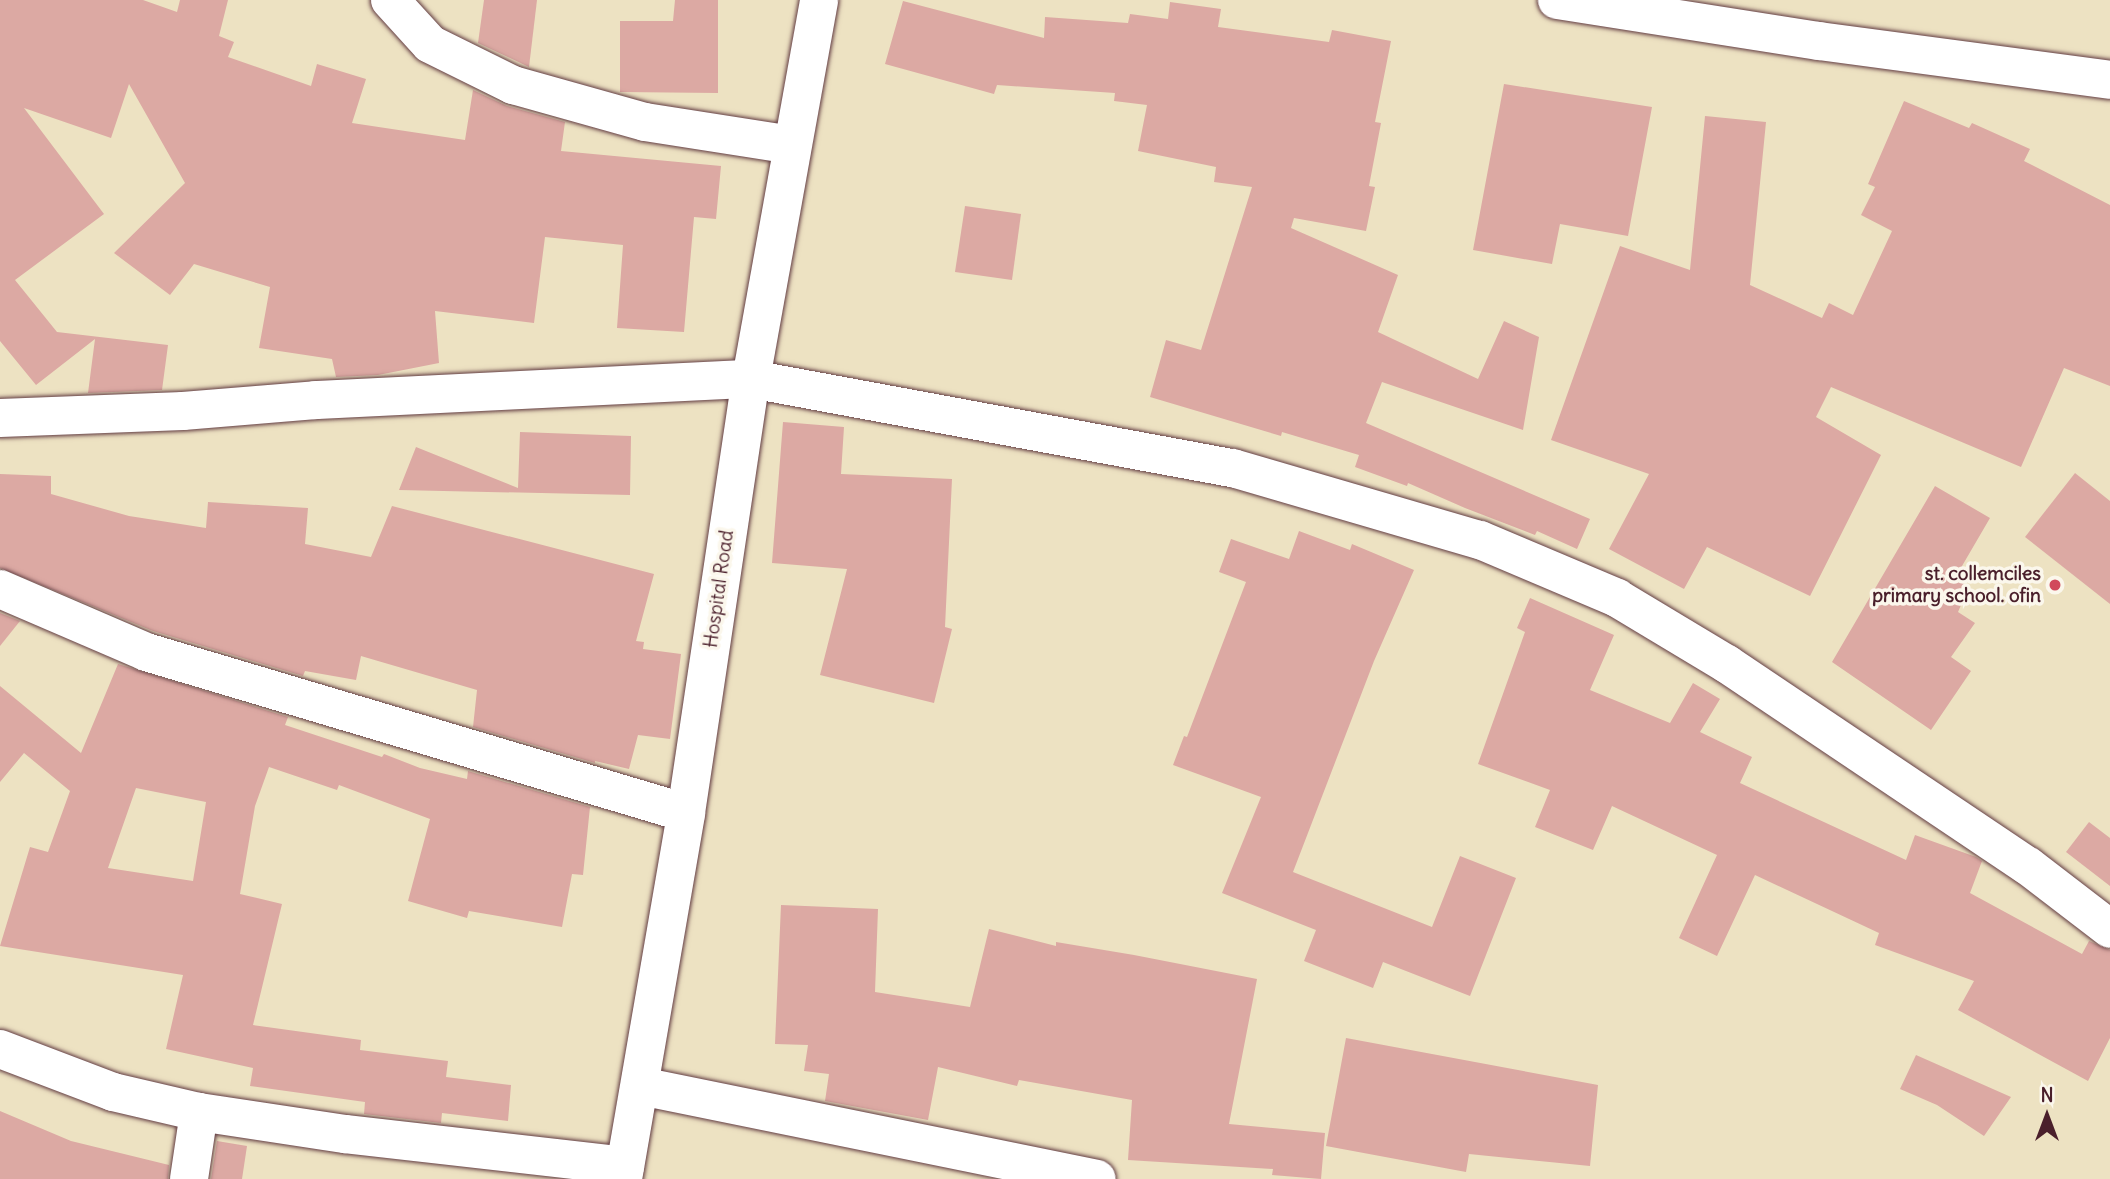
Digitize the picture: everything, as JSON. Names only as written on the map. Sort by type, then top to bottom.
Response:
[{"type":"street","points":[[390,0],[430,44],[513,85],[645,122],[792,145]]},
{"type":"street","name":"Hospital Road","points":[[624,1172],[686,814],[751,379],[819,0]]},
{"type":"street","points":[[1557,0],[1819,41],[2110,80]]},
{"type":"street","points":[[0,418],[183,411],[316,400],[751,379],[1233,468],[1480,540],[1617,598],[1727,664],[2028,866],[2110,929]]},
{"type":"street","points":[[0,589],[49,613],[146,652],[686,814]]},
{"type":"street","points":[[0,1049],[113,1092],[199,1112],[624,1172]]},
{"type":"street","points":[[640,1086],[1097,1179]]},
{"type":"street","points":[[189,1179],[199,1112]]},
{"type":"building","points":[[0,0],[143,0],[177,12],[180,0],[228,0],[219,36],[234,42],[228,57],[311,86],[317,64],[366,79],[352,123],[465,140],[473,90],[507,106],[565,122],[561,151],[721,166],[716,219],[694,217],[684,332],[617,328],[623,245],[545,237],[534,323],[435,311],[439,363],[378,375],[336,377],[332,359],[259,348],[270,287],[194,264],[170,295],[114,253],[185,183],[129,84],[111,138],[24,108],[104,214],[15,280],[57,332],[168,345],[162,390],[88,393],[95,339],[36,385],[0,341]]},
{"type":"building","points":[[484,0],[537,0],[529,67],[478,43]]},
{"type":"building","points":[[675,0],[718,0],[718,93],[620,92],[620,21],[673,21]]},
{"type":"building","points":[[903,1],[1044,38],[1045,17],[1128,23],[1130,14],[1168,19],[1170,2],[1221,9],[1218,27],[1329,42],[1332,30],[1391,41],[1375,122],[1381,123],[1369,186],[1375,187],[1366,231],[1294,218],[1291,228],[1398,275],[1378,332],[1478,379],[1504,321],[1539,337],[1523,430],[1382,382],[1366,423],[1590,519],[1577,549],[1537,531],[1535,535],[1465,508],[1408,483],[1407,486],[1355,467],[1359,455],[1282,432],[1281,436],[1150,397],[1166,340],[1201,350],[1252,187],[1214,182],[1216,167],[1138,151],[1147,105],[1114,101],[1115,93],[997,85],[994,94],[885,64]]},
{"type":"building","points":[[1504,84],[1652,107],[1628,236],[1560,224],[1552,264],[1473,250]]},
{"type":"building","points":[[1904,101],[1969,128],[1972,123],[2030,149],[2024,161],[2110,205],[2110,386],[2064,368],[2021,467],[1831,387],[1816,417],[1881,455],[1810,596],[1707,547],[1684,589],[1609,549],[1649,474],[1551,440],[1620,246],[1690,270],[1705,116],[1766,122],[1750,285],[1822,318],[1829,303],[1853,315],[1892,231],[1861,215],[1875,187],[1868,184]]},
{"type":"building","points":[[965,206],[1021,214],[1012,280],[955,272]]},
{"type":"building","points":[[783,422],[844,427],[841,474],[952,479],[945,627],[952,629],[934,703],[820,675],[847,569],[772,563]]},
{"type":"building","points":[[520,432],[631,436],[630,495],[399,490],[416,447],[518,488]]},
{"type":"building","points":[[2075,473],[2110,501],[2110,604],[2025,537]]},
{"type":"building","points":[[0,474],[51,476],[51,494],[129,516],[206,528],[208,502],[308,508],[305,544],[371,557],[392,506],[654,574],[636,641],[644,642],[643,649],[681,654],[670,739],[638,735],[629,769],[595,763],[473,727],[477,690],[361,656],[356,680],[305,671],[303,676],[153,631],[0,568]]},
{"type":"building","points":[[1935,486],[1990,518],[1955,578],[1969,587],[1958,612],[1975,623],[1951,657],[1971,671],[1931,730],[1832,662]]},
{"type":"building","points":[[1299,531],[1350,550],[1352,544],[1414,570],[1374,661],[1293,872],[1432,927],[1460,856],[1516,878],[1470,996],[1383,962],[1373,988],[1304,961],[1316,930],[1222,893],[1261,797],[1173,765],[1184,736],[1187,737],[1246,582],[1219,572],[1231,539],[1289,559]]},
{"type":"building","points":[[1530,598],[1614,635],[1590,690],[1670,723],[1693,683],[1720,699],[1700,732],[1752,757],[1740,783],[1906,860],[1915,835],[1976,857],[1982,861],[1970,893],[2082,954],[2089,941],[2110,950],[2110,1038],[2088,1081],[1958,1010],[1974,981],[1875,945],[1879,933],[1755,875],[1717,956],[1679,938],[1717,855],[1612,806],[1593,850],[1535,827],[1550,790],[1478,764],[1525,632],[1517,628]]},
{"type":"building","points":[[0,613],[20,621],[0,646]]},
{"type":"building","points":[[118,664],[288,717],[285,725],[382,757],[384,754],[420,768],[467,779],[468,771],[590,807],[583,875],[572,874],[562,927],[469,911],[467,918],[408,901],[430,819],[339,785],[337,790],[269,767],[255,806],[240,894],[282,904],[253,1025],[361,1040],[360,1050],[448,1061],[446,1077],[511,1085],[508,1121],[442,1113],[441,1123],[364,1114],[365,1102],[250,1086],[253,1068],[166,1049],[183,975],[0,946],[30,847],[48,852],[70,791],[24,753],[0,782],[0,686],[81,753]],"holes":[[[136,788],[206,802],[193,881],[108,868]]]},
{"type":"building","points":[[2089,822],[2110,838],[2110,886],[2066,852]]},
{"type":"building","points":[[781,905],[878,909],[875,992],[970,1007],[989,929],[1056,946],[1056,942],[1257,979],[1229,1124],[1325,1133],[1321,1179],[1272,1175],[1273,1169],[1128,1160],[1132,1100],[1019,1080],[1017,1086],[938,1067],[928,1120],[825,1101],[829,1074],[804,1071],[808,1045],[775,1044]]},
{"type":"building","points":[[1346,1038],[1598,1085],[1590,1166],[1469,1154],[1466,1172],[1326,1146]]},
{"type":"building","points":[[1916,1055],[2011,1097],[1984,1136],[1937,1105],[1900,1089]]},
{"type":"building","points":[[0,1111],[71,1141],[169,1165],[168,1179],[0,1179]]},
{"type":"building","points":[[217,1141],[247,1146],[242,1179],[211,1179]]},
{"type":"place","name":"st. collemciles primary school. ofin","points":[[2055,585]]}]
